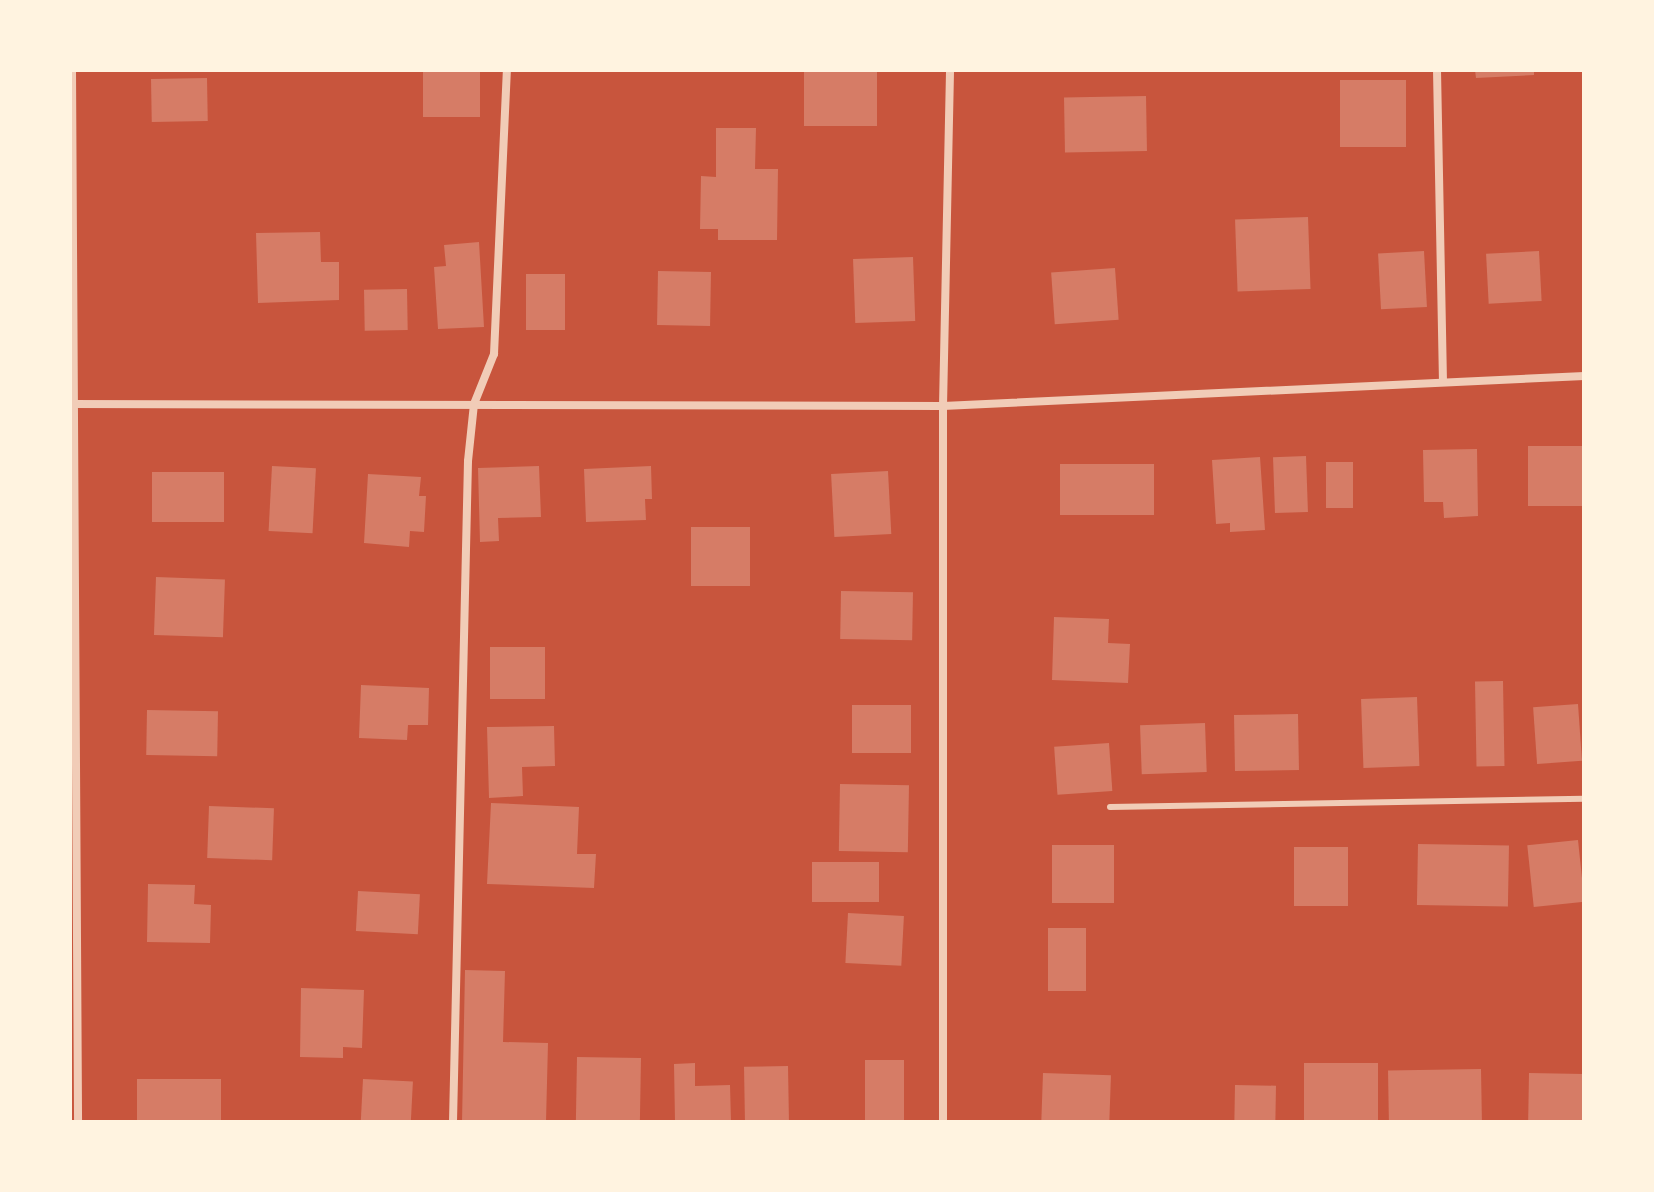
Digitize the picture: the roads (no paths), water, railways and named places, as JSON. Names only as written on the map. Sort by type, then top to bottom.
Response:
[{"type":"street","points":[[72,70],[78,1122]]},
{"type":"street","points":[[453,1122],[468,461],[474,404],[494,354],[507,70]]},
{"type":"street","points":[[943,1122],[943,406],[950,70]]},
{"type":"street","points":[[1437,70],[1443,379]]},
{"type":"street","points":[[72,404],[943,406],[1443,379],[1584,376]]},
{"type":"lane","points":[[1110,807],[1584,799]]}]
